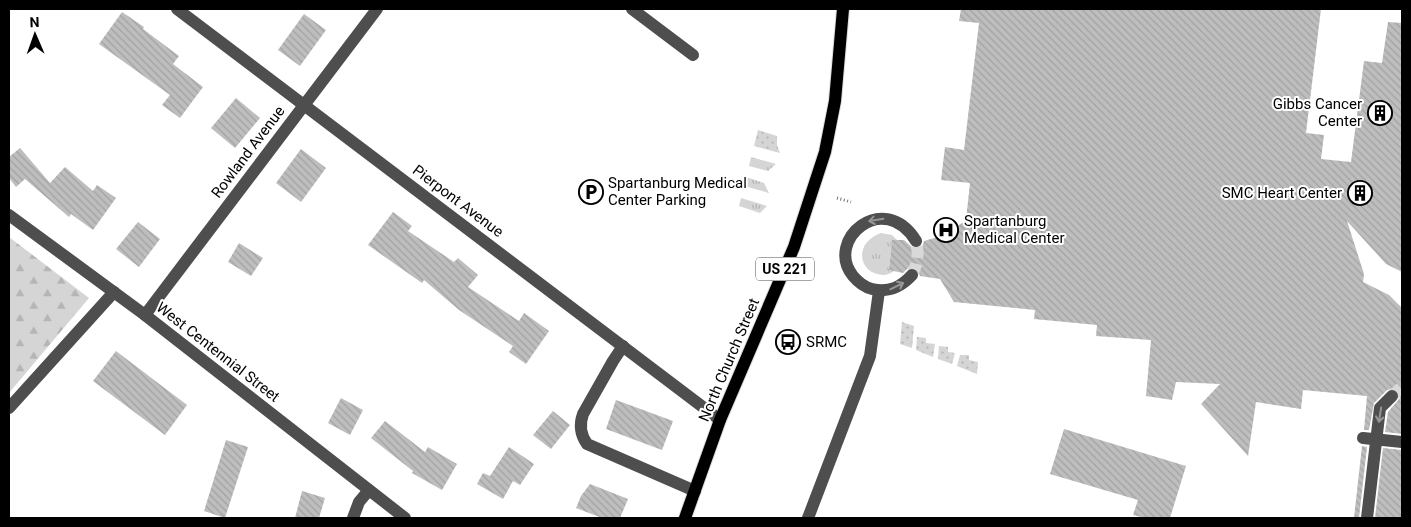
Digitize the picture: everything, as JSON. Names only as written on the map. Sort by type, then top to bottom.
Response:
[{"type":"main road","name":"North Church Street","points":[[684,518],[720,420],[794,247],[825,152],[835,101],[843,9]]},
{"type":"street","name":"Pierpont Avenue","points":[[177,9],[720,420]]},
{"type":"street","name":"Rowland Avenue","points":[[145,315],[377,9]]},
{"type":"street","points":[[632,9],[693,55]]},
{"type":"street","name":"West Centennial Street","points":[[9,215],[145,315],[405,518]]},
{"type":"street","points":[[912,275],[898,287],[880,291],[868,288],[858,282],[850,272],[846,262],[846,250],[849,238],[856,229],[866,222],[878,218],[890,219],[900,223],[910,231],[916,240]]},
{"type":"street","points":[[808,518],[870,356],[880,291]]},
{"type":"street","points":[[9,408],[114,292]]},
{"type":"street","points":[[623,346],[582,414],[580,431],[587,444],[694,492]]},
{"type":"street","points":[[1367,518],[1380,408],[1392,396]]},
{"type":"street","points":[[1363,438],[1402,442]]},
{"type":"street","points":[[353,518],[359,502],[369,490]]},
{"type":"path","points":[[837,198],[851,202]]},
{"type":"green space","points":[[758,130],[777,136],[777,145],[780,153],[754,146]]},
{"type":"green space","points":[[751,157],[776,164],[768,171],[749,166]]},
{"type":"green space","points":[[746,177],[764,183],[769,193],[744,186]]},
{"type":"green space","points":[[741,198],[767,206],[760,213],[739,206]]},
{"type":"green space","points":[[881,233],[892,235],[897,240],[892,240],[889,270],[894,271],[884,275],[868,269],[862,257],[866,244]]},
{"type":"green space","points":[[9,237],[89,298],[9,393]]},
{"type":"green space","points":[[902,322],[914,326],[912,348],[900,344]]},
{"type":"green space","points":[[917,337],[926,338],[926,343],[935,344],[933,357],[916,350]]},
{"type":"green space","points":[[939,346],[948,347],[948,352],[955,353],[952,364],[938,359]]},
{"type":"green space","points":[[960,355],[969,355],[969,360],[978,362],[977,374],[957,366]]},
{"type":"building","points":[[961,9],[1321,9],[1306,133],[1324,135],[1321,159],[1351,162],[1364,61],[1382,63],[1388,22],[1402,23],[1402,272],[1386,264],[1347,221],[1364,274],[1363,282],[1389,295],[1402,308],[1402,434],[1385,432],[1388,412],[1400,398],[1395,388],[1387,390],[1374,403],[1369,430],[1364,430],[1367,396],[1303,390],[1301,409],[1256,402],[1248,456],[1201,404],[1220,384],[1176,382],[1172,400],[1146,396],[1151,340],[1096,336],[1097,325],[1034,319],[1035,310],[954,302],[940,279],[920,276],[918,270],[914,267],[909,267],[903,273],[889,270],[892,240],[904,240],[913,248],[918,249],[922,247],[924,241],[945,235],[966,220],[970,183],[941,180],[945,147],[964,150],[979,23],[959,21]]},
{"type":"building","points":[[122,12],[144,27],[143,29],[179,56],[173,64],[203,87],[180,118],[162,105],[170,95],[99,44]]},
{"type":"building","points":[[304,14],[326,30],[300,66],[278,50]]},
{"type":"building","points":[[236,98],[260,118],[235,148],[211,128]]},
{"type":"building","points":[[20,148],[50,183],[65,167],[93,191],[97,185],[116,198],[93,230],[71,214],[69,217],[25,179],[16,187],[9,178],[9,157]]},
{"type":"building","points":[[301,149],[326,168],[301,202],[276,183]]},
{"type":"building","points":[[393,212],[412,226],[408,231],[454,262],[458,258],[478,275],[468,287],[519,321],[524,313],[549,331],[526,364],[509,352],[513,346],[459,310],[424,280],[422,283],[368,245]]},
{"type":"building","points":[[138,222],[160,239],[139,267],[116,249]]},
{"type":"building","points":[[239,243],[263,258],[251,276],[228,262]]},
{"type":"building","points":[[116,351],[187,405],[165,435],[93,381]]},
{"type":"building","points":[[341,398],[363,410],[350,435],[328,423]]},
{"type":"building","points":[[616,400],[673,421],[662,450],[606,429]]},
{"type":"building","points":[[553,411],[570,425],[551,449],[533,435]]},
{"type":"building","points":[[385,421],[425,452],[428,447],[457,464],[442,490],[412,473],[413,471],[371,438]]},
{"type":"building","points":[[1064,429],[1186,466],[1170,518],[1145,518],[1133,515],[1138,500],[1050,474]]},
{"type":"building","points":[[226,440],[248,447],[225,518],[204,511]]},
{"type":"building","points":[[1362,446],[1367,447],[1359,518],[1354,518]]},
{"type":"building","points":[[509,447],[534,464],[520,485],[513,481],[503,499],[477,484],[483,473],[490,476]]},
{"type":"building","points":[[1383,448],[1402,450],[1402,518],[1375,518]]},
{"type":"building","points":[[590,484],[628,499],[620,518],[602,518],[576,508],[581,496]]},
{"type":"building","points":[[302,491],[325,498],[319,518],[295,518]]},
{"type":"tunnel","points":[[912,275],[917,258],[916,241]]},
{"type":"tunnel","points":[[1392,396],[1402,387]]},
{"type":"place","name":"Gibbs Cancer Center","points":[[1380,113]]},
{"type":"place","name":"Spartanburg Medical Center Parking","points":[[591,192]]},
{"type":"place","name":"SMC Heart Center","points":[[1360,193]]},
{"type":"place","name":"Spartanburg Medical Center","points":[[946,230]]},
{"type":"place","name":"SRMC","points":[[788,342]]}]
